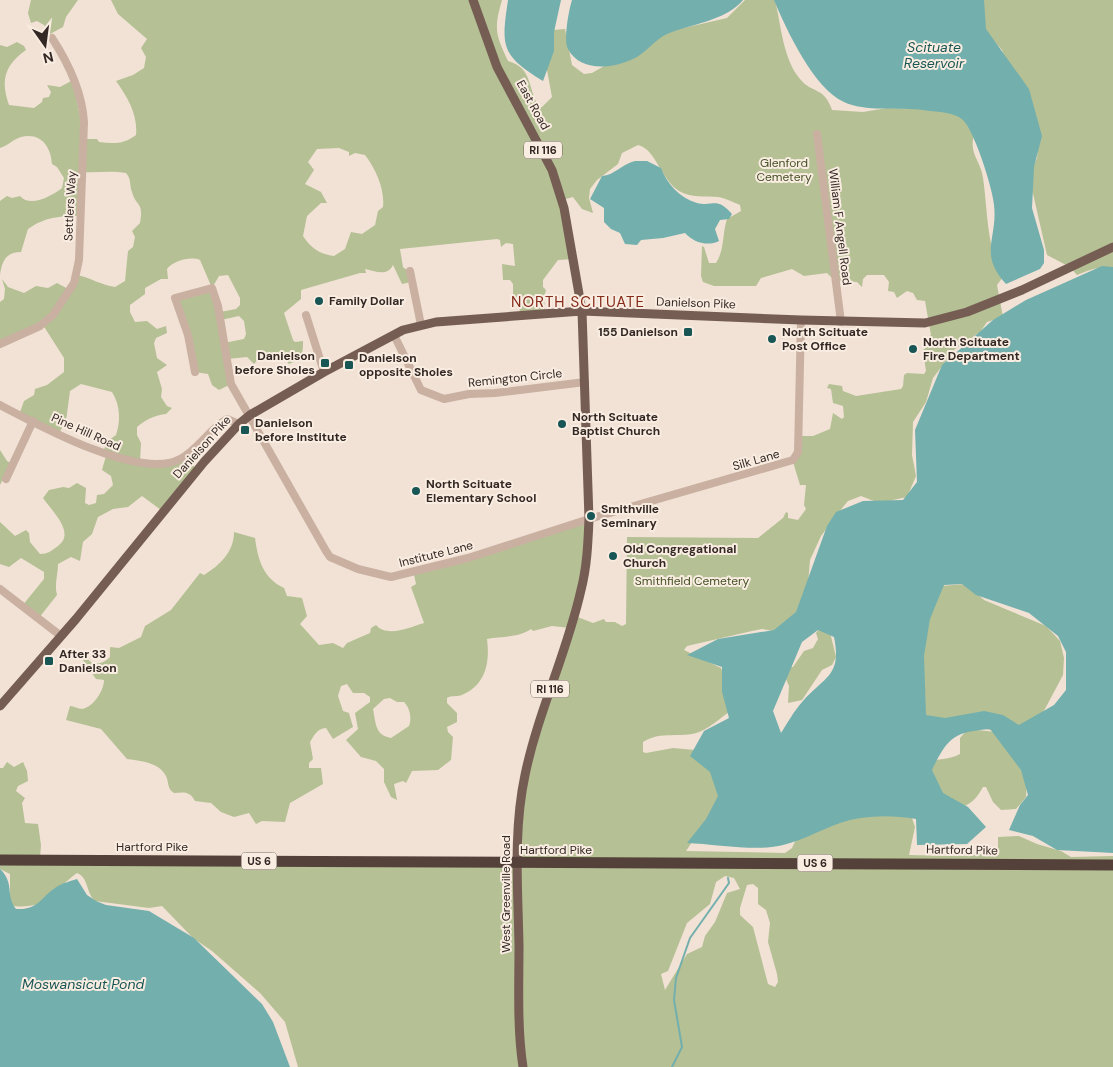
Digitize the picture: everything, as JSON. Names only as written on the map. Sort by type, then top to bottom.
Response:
[{"type":"highway","name":"Hartford Pike","points":[[0,860],[518,864],[732,862],[1113,865]]},
{"type":"main road","name":"East Road","points":[[473,0],[497,67],[552,170],[564,208],[582,311]]},
{"type":"main road","name":"Danielson Pike","points":[[0,706],[61,636],[204,462],[239,424],[250,415],[324,372],[394,334],[421,325],[466,319],[582,311],[841,322],[925,323],[967,312],[1026,288],[1113,247]]},
{"type":"main road","name":"West Greenville Road","points":[[523,1067],[519,981],[518,864],[519,827],[525,775],[582,589],[588,552],[589,519],[582,311]]},
{"type":"street","name":"Settlers Way","points":[[0,344],[40,326],[53,315],[74,283],[79,260],[84,122],[83,102],[77,85],[52,38]]},
{"type":"street","name":"William F Angell Road","points":[[817,134],[841,322]]},
{"type":"street","points":[[410,271],[421,325]]},
{"type":"street","name":"Institute Lane","points":[[195,372],[188,335],[175,298],[212,288],[218,306],[231,384],[330,557],[358,570],[391,577],[468,558],[589,519]]},
{"type":"street","points":[[306,315],[324,372]]},
{"type":"street","name":"Silk Lane","points":[[589,519],[793,460],[798,452],[801,320]]},
{"type":"street","name":"Remington Circle","points":[[394,334],[421,390],[444,400],[469,394],[495,393],[585,382]]},
{"type":"street","name":"Pine Hill Road","points":[[0,406],[104,454],[131,463],[150,464],[179,460],[189,453],[214,427],[227,419],[239,424]]},
{"type":"street","points":[[6,479],[33,421]]},
{"type":"street","points":[[0,589],[61,636]]},
{"type":"green space","points":[[31,0],[78,0],[66,17],[63,27],[50,34],[44,25],[37,21],[31,23],[28,13]]},
{"type":"green space","points":[[111,0],[502,0],[497,24],[500,44],[508,61],[522,68],[526,73],[535,100],[539,107],[542,107],[552,97],[544,54],[553,30],[565,29],[572,65],[584,74],[592,73],[662,33],[727,18],[745,0],[775,0],[786,52],[794,71],[804,84],[825,97],[832,110],[863,112],[887,108],[958,110],[976,130],[973,138],[973,150],[982,172],[988,229],[993,254],[1003,277],[997,285],[1003,317],[987,322],[980,332],[955,349],[933,378],[926,402],[913,422],[912,455],[916,476],[907,497],[879,503],[861,496],[848,501],[821,536],[810,560],[807,596],[796,614],[774,631],[762,629],[752,631],[687,646],[684,650],[721,668],[738,707],[699,732],[650,738],[643,742],[643,752],[673,748],[695,750],[732,783],[686,851],[785,853],[792,848],[797,837],[866,810],[912,818],[915,827],[909,855],[956,856],[981,854],[998,848],[998,837],[1019,836],[1061,851],[1071,857],[1113,856],[1113,1067],[298,1067],[285,1022],[260,993],[212,951],[193,938],[162,906],[149,908],[95,901],[84,878],[77,873],[48,899],[42,902],[34,905],[10,906],[10,874],[0,869],[0,768],[3,768],[7,762],[14,767],[23,762],[27,771],[28,781],[18,786],[16,791],[25,798],[22,803],[25,823],[38,824],[41,845],[40,858],[517,862],[521,800],[570,628],[552,626],[533,631],[531,629],[515,635],[487,639],[487,664],[481,679],[470,691],[447,698],[447,703],[457,713],[457,722],[447,727],[448,732],[453,737],[451,760],[438,770],[412,771],[406,783],[403,781],[394,784],[397,800],[391,797],[384,782],[384,769],[376,761],[361,757],[346,740],[358,729],[355,713],[370,702],[370,697],[364,693],[353,693],[347,684],[341,686],[338,696],[343,711],[349,713],[353,727],[333,739],[326,728],[320,729],[310,742],[313,759],[309,763],[309,768],[321,768],[323,784],[290,803],[285,822],[262,821],[256,824],[249,813],[234,817],[221,812],[211,803],[195,801],[189,794],[184,792],[174,793],[169,787],[163,771],[159,768],[149,763],[127,759],[101,729],[66,720],[70,706],[86,708],[98,698],[104,684],[104,680],[96,679],[83,660],[87,658],[92,663],[101,663],[110,657],[110,647],[119,648],[141,637],[145,626],[171,610],[200,573],[204,575],[225,557],[232,546],[234,532],[255,538],[260,561],[266,574],[284,588],[287,596],[302,598],[307,616],[300,624],[319,645],[333,643],[343,648],[347,643],[370,633],[371,628],[376,625],[386,631],[393,631],[424,623],[411,587],[416,584],[413,570],[589,520],[575,616],[593,623],[604,619],[606,622],[615,622],[622,626],[626,624],[627,537],[758,538],[783,518],[786,512],[788,513],[788,518],[798,520],[806,509],[804,505],[806,485],[800,485],[793,462],[799,436],[813,436],[830,429],[833,413],[842,419],[844,417],[843,406],[833,403],[831,389],[827,388],[829,384],[842,386],[843,391],[856,396],[901,389],[904,375],[907,373],[924,374],[926,371],[923,350],[927,347],[927,338],[931,335],[925,301],[917,300],[913,293],[907,291],[897,298],[894,292],[888,291],[889,282],[884,275],[867,275],[863,279],[862,287],[857,282],[835,281],[827,273],[804,276],[792,269],[761,278],[756,286],[714,286],[703,282],[701,276],[702,246],[709,263],[716,263],[721,252],[727,219],[741,211],[740,205],[721,198],[693,196],[679,191],[668,180],[649,152],[644,147],[638,145],[622,153],[618,164],[597,180],[590,189],[589,198],[593,213],[582,209],[573,197],[562,200],[573,259],[558,260],[543,280],[543,287],[546,290],[544,298],[545,313],[520,315],[519,302],[513,297],[513,284],[510,280],[503,280],[502,264],[515,266],[513,244],[506,243],[501,247],[500,240],[497,239],[400,249],[403,267],[409,272],[411,282],[402,284],[393,265],[388,271],[377,272],[365,269],[366,273],[360,273],[301,290],[301,299],[284,313],[293,340],[295,342],[303,341],[302,353],[299,358],[289,364],[285,359],[268,357],[261,358],[254,364],[247,357],[227,359],[231,384],[219,390],[212,385],[208,374],[195,372],[175,301],[211,288],[220,312],[236,309],[240,305],[240,298],[228,275],[219,276],[212,288],[200,260],[182,260],[167,269],[168,279],[161,279],[145,288],[145,294],[130,305],[130,312],[135,322],[147,321],[157,329],[166,326],[167,333],[156,338],[154,343],[157,358],[167,365],[157,372],[162,389],[161,397],[167,406],[172,408],[166,414],[154,417],[140,424],[137,427],[137,435],[141,443],[140,463],[183,459],[184,462],[191,462],[195,468],[161,510],[142,496],[128,507],[113,509],[98,517],[92,534],[83,542],[80,561],[71,557],[58,564],[57,595],[38,619],[22,606],[44,579],[44,572],[21,558],[9,567],[0,564],[0,522],[15,536],[26,530],[29,533],[30,542],[40,554],[47,553],[58,546],[63,541],[64,529],[43,498],[49,490],[63,487],[69,488],[77,483],[86,488],[85,503],[89,505],[96,503],[97,495],[104,494],[113,485],[111,476],[102,470],[106,456],[102,453],[109,440],[116,435],[119,413],[117,402],[112,392],[81,384],[70,391],[66,421],[59,433],[19,415],[24,401],[34,395],[35,389],[47,385],[64,372],[64,358],[43,325],[0,345],[0,302],[4,299],[5,289],[2,279],[8,287],[24,293],[36,286],[48,288],[57,283],[70,290],[77,275],[115,287],[125,281],[128,251],[133,247],[135,237],[132,231],[140,223],[141,211],[126,173],[84,172],[80,216],[52,218],[28,229],[21,252],[16,252],[6,258],[0,275],[0,201],[7,196],[12,198],[20,196],[29,201],[41,200],[62,188],[64,178],[57,167],[52,164],[50,152],[44,142],[39,139],[28,136],[21,137],[0,148],[0,45],[7,47],[17,42],[24,46],[26,50],[13,61],[6,74],[5,88],[9,105],[34,108],[42,102],[43,98],[49,97],[51,92],[47,85],[60,87],[73,80],[84,139],[97,139],[99,142],[109,143],[123,142],[136,135],[136,128],[134,114],[116,81],[133,75],[144,68],[146,57],[141,48],[147,39],[118,14]],"holes":[[[339,148],[349,152],[349,156],[355,153],[365,155],[376,173],[383,194],[383,207],[378,211],[375,225],[362,234],[351,232],[345,249],[334,256],[316,250],[303,236],[307,216],[321,203],[327,203],[321,192],[305,184],[314,170],[308,162],[317,149]],[[239,316],[244,321],[246,334],[244,339],[224,343],[221,320]],[[390,698],[397,702],[404,702],[410,713],[409,726],[391,738],[386,737],[377,728],[373,709],[384,699]],[[725,876],[734,878],[740,889],[727,893],[715,922],[705,936],[702,947],[687,954],[665,990],[661,974],[668,971],[687,923],[710,904],[716,882]],[[753,884],[758,888],[758,904],[766,910],[770,923],[768,942],[777,974],[778,982],[775,987],[768,984],[753,927],[740,915],[740,908],[747,885]]]},
{"type":"green space","points":[[977,0],[1113,0],[1113,270],[1099,268],[1077,275],[1070,267],[1047,255],[1029,176],[1037,158],[1038,149],[1002,50],[981,27]]},
{"type":"green space","points":[[0,450],[7,461],[11,463],[0,485]]},
{"type":"green space","points":[[966,584],[984,600],[1046,626],[1060,641],[1064,658],[1063,675],[1045,709],[1039,717],[1024,728],[999,732],[986,729],[922,729],[918,652],[940,586]]},
{"type":"green space","points":[[820,628],[829,628],[836,657],[832,665],[822,670],[802,700],[788,703],[789,686],[786,679],[782,678],[786,667],[793,667],[804,651],[813,648],[818,639],[816,633]]},
{"type":"green space","points":[[968,729],[996,732],[1019,748],[1027,781],[1026,797],[1016,809],[1001,810],[993,802],[986,787],[983,787],[969,804],[937,812],[927,761],[960,754],[960,738]]},
{"type":"water","points":[[508,0],[561,0],[554,32],[554,51],[543,81],[519,64],[507,48],[505,29]]},
{"type":"water","points":[[572,0],[743,0],[727,13],[667,34],[633,59],[616,65],[597,66],[580,62],[568,49],[566,32]]},
{"type":"water","name":"Scituate Reservoir","points":[[774,0],[984,0],[986,29],[1029,89],[1042,136],[1034,167],[1032,208],[1044,250],[1044,263],[1040,269],[1006,284],[993,264],[991,246],[995,217],[993,197],[977,147],[963,120],[949,113],[914,109],[862,107],[844,102],[822,85],[812,72],[794,42]]},
{"type":"water","points":[[635,161],[647,161],[661,168],[675,190],[685,198],[703,204],[715,203],[727,209],[732,214],[729,219],[720,220],[715,229],[719,241],[710,244],[700,243],[685,233],[641,240],[637,245],[625,244],[620,233],[611,229],[604,222],[604,208],[590,199],[602,176],[611,174],[626,164]]},
{"type":"water","points":[[1102,266],[1113,267],[1113,853],[1057,850],[1033,836],[1009,830],[1020,805],[1028,795],[1021,770],[990,729],[968,732],[954,738],[943,750],[932,770],[943,793],[968,807],[986,827],[967,844],[917,845],[916,819],[887,816],[849,820],[798,840],[772,847],[687,843],[706,819],[718,796],[710,772],[690,756],[704,731],[729,718],[722,692],[722,667],[687,655],[718,639],[774,630],[796,612],[827,526],[836,512],[863,501],[903,500],[917,482],[915,430],[942,365],[993,320],[1026,300]],"holes":[[[962,584],[976,595],[1029,613],[1058,636],[1066,652],[1066,690],[1054,705],[1019,725],[1003,715],[984,711],[945,718],[926,715],[924,656],[930,619],[944,585]],[[818,630],[834,637],[836,650],[834,668],[800,705],[781,733],[773,711],[802,642]]]},
{"type":"water","name":"Moswansicut Pond","points":[[0,869],[5,874],[9,884],[11,899],[16,909],[24,909],[35,905],[58,886],[77,879],[87,895],[96,901],[106,905],[149,911],[194,938],[262,1004],[273,1022],[290,1067],[0,1067]]},
{"type":"waterway","points":[[672,1067],[682,1047],[674,1000],[676,978],[690,938],[729,883],[728,878]]},
{"type":"place","name":"Family Dollar","points":[[319,301]]},
{"type":"place","name":"155 Danielson","points":[[688,332]]},
{"type":"place","name":"North Scituate Post Office","points":[[772,339]]},
{"type":"place","name":"North Scituate Fire Department","points":[[913,349]]},
{"type":"place","name":"Danielson before Sholes","points":[[325,363]]},
{"type":"place","name":"Danielson opposite Sholes","points":[[349,365]]},
{"type":"place","name":"North Scituate Baptist Church","points":[[562,424]]},
{"type":"place","name":"Danielson before Institute","points":[[245,430]]},
{"type":"place","name":"North Scituate Elementary School","points":[[416,491]]},
{"type":"place","name":"Smithville Seminary","points":[[591,516]]},
{"type":"place","name":"Old Congregational Church","points":[[613,556]]},
{"type":"place","name":"After 33 Danielson","points":[[49,661]]},
{"type":"district","name":"NORTH SCITUATE","points":[[578,302]]},
{"type":"park label","name":"Glenford Cemetery","points":[[784,170]]},
{"type":"park label","name":"Smithfield Cemetery","points":[[692,581]]}]
